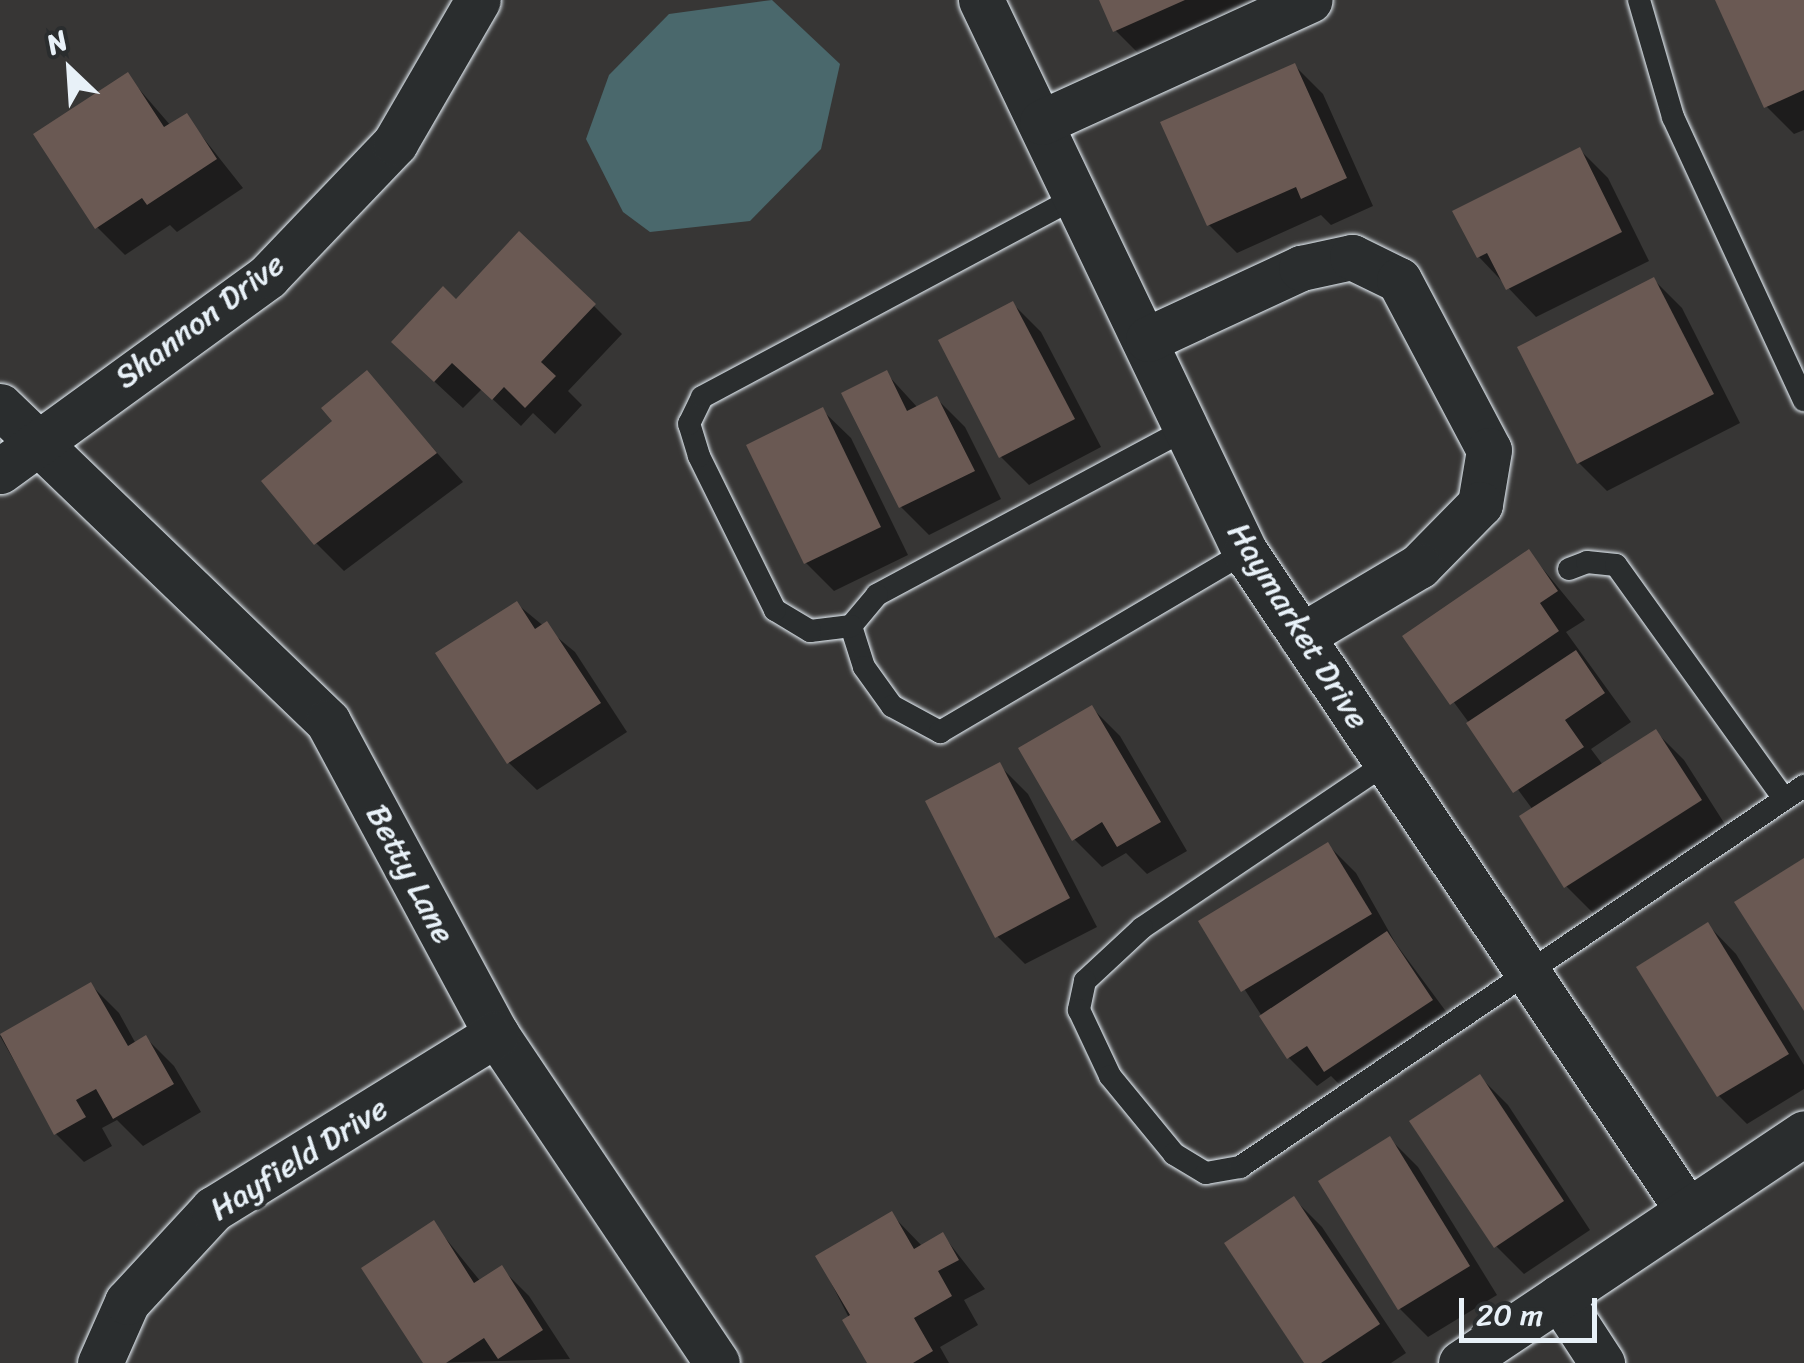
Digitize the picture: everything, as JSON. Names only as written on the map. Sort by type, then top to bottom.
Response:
[{"type":"street","name":"Shannon Drive","points":[[0,471],[37,440],[268,276],[394,143],[478,0]]},
{"type":"street","name":"Haymarket Drive","points":[[980,0],[1148,340],[1245,552],[1525,976],[1688,1211]]},
{"type":"street","points":[[1042,122],[1310,0]]},
{"type":"street","points":[[1148,340],[1302,268],[1352,257],[1400,280],[1489,450],[1480,504],[1419,566],[1302,636]]},
{"type":"street","name":"Betty Lane","points":[[0,406],[328,722],[496,1034],[717,1363]]},
{"type":"street","name":"Hayfield Drive","points":[[100,1363],[127,1302],[213,1209],[496,1034]]},
{"type":"street","points":[[1461,1363],[1804,1133]]},
{"type":"street","points":[[1559,1297],[1602,1363]]},
{"type":"lane","points":[[1639,0],[1673,117],[1804,400]]},
{"type":"lane","points":[[1078,196],[702,397],[690,424],[698,456],[775,610],[810,630],[851,626],[876,595],[1188,428]]},
{"type":"lane","points":[[851,626],[864,666],[892,706],[940,732],[1245,552]]},
{"type":"lane","points":[[1384,764],[1142,928],[1085,981],[1079,1010],[1110,1076],[1174,1154],[1206,1173],[1240,1166],[1794,792],[1616,565],[1588,562],[1569,569]]},
{"type":"water","points":[[772,0],[840,64],[821,149],[750,221],[650,232],[623,212],[586,139],[609,75],[669,14]]},
{"type":"building","points":[[1099,0],[1185,0],[1113,32]]},
{"type":"building","points":[[1715,0],[1804,0],[1804,90],[1764,108]]},
{"type":"building","points":[[1295,63],[1347,178],[1301,199],[1296,187],[1207,226],[1160,122]]},
{"type":"building","points":[[128,72],[164,127],[187,113],[217,159],[147,205],[142,198],[95,229],[33,134]]},
{"type":"building","points":[[1580,147],[1622,232],[1506,290],[1487,253],[1477,258],[1452,211]]},
{"type":"building","points":[[519,231],[596,304],[541,362],[556,376],[525,408],[504,387],[492,400],[452,363],[434,382],[391,342],[443,286],[456,299]]},
{"type":"building","points":[[1654,277],[1714,394],[1577,464],[1517,347]]},
{"type":"building","points":[[1013,301],[1075,419],[999,458],[938,340]]},
{"type":"building","points":[[367,370],[437,453],[314,545],[261,481],[332,421],[321,408]]},
{"type":"building","points":[[887,370],[907,411],[937,396],[975,471],[899,508],[841,393]]},
{"type":"building","points":[[823,407],[881,527],[804,564],[746,445]]},
{"type":"building","points":[[1529,549],[1558,591],[1540,603],[1559,631],[1450,705],[1402,636]]},
{"type":"building","points":[[517,601],[535,629],[547,621],[601,703],[507,764],[435,653]]},
{"type":"building","points":[[1576,650],[1605,693],[1565,720],[1584,747],[1513,793],[1466,723]]},
{"type":"building","points":[[1092,705],[1161,822],[1117,847],[1102,822],[1072,841],[1018,748]]},
{"type":"building","points":[[1656,729],[1702,800],[1564,888],[1519,816]]},
{"type":"building","points":[[1000,762],[1070,898],[995,938],[925,801]]},
{"type":"building","points":[[1328,842],[1372,914],[1241,992],[1198,921]]},
{"type":"building","points":[[1804,858],[1804,1011],[1734,902]]},
{"type":"building","points":[[1708,922],[1789,1054],[1717,1097],[1636,967]]},
{"type":"building","points":[[1387,931],[1433,1000],[1324,1072],[1307,1046],[1287,1059],[1259,1016]]},
{"type":"building","points":[[91,982],[128,1046],[146,1035],[174,1084],[113,1119],[96,1089],[76,1100],[86,1117],[54,1135],[0,1034]]},
{"type":"building","points":[[1480,1074],[1564,1201],[1494,1248],[1409,1121]]},
{"type":"building","points":[[1390,1136],[1470,1266],[1398,1310],[1318,1181]]},
{"type":"building","points":[[1294,1196],[1380,1324],[1321,1363],[1304,1363],[1224,1243]]},
{"type":"building","points":[[892,1211],[914,1249],[943,1232],[959,1260],[938,1271],[952,1296],[914,1318],[933,1351],[913,1363],[867,1363],[842,1320],[850,1315],[815,1256]]},
{"type":"building","points":[[434,1220],[474,1283],[502,1265],[543,1330],[498,1359],[484,1338],[446,1363],[423,1363],[361,1268]]}]
